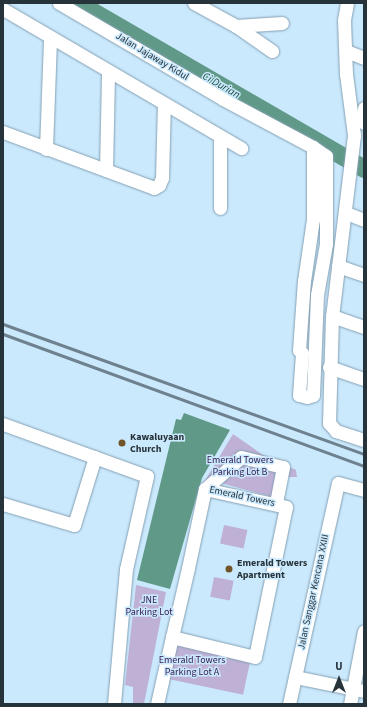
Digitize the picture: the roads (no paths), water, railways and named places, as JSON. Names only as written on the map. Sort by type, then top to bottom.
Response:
[{"type":"street","name":"Jalan Jajaway Kidul","points":[[59,3],[223,99],[313,147],[326,156],[328,182],[326,244],[317,295],[313,395],[299,396],[302,301],[313,219],[313,147]]},
{"type":"street","points":[[194,3],[236,26],[272,50]]},
{"type":"street","points":[[347,3],[344,20],[347,88],[359,123]]},
{"type":"street","points":[[3,10],[241,148]]},
{"type":"street","points":[[236,26],[282,23]]},
{"type":"street","points":[[46,149],[50,38]]},
{"type":"street","points":[[346,51],[364,58]]},
{"type":"street","points":[[106,170],[108,72]]},
{"type":"street","points":[[3,132],[154,188],[159,185],[162,178],[164,104]]},
{"type":"street","points":[[364,108],[359,123],[350,165],[346,213],[332,316],[329,367],[331,428],[364,440]]},
{"type":"street","points":[[220,137],[220,208]]},
{"type":"street","points":[[346,213],[364,220]]},
{"type":"street","points":[[338,266],[364,275]]},
{"type":"street","points":[[332,316],[364,327]]},
{"type":"street","points":[[329,367],[364,379]]},
{"type":"street","points":[[3,424],[147,476],[126,569],[114,704]]},
{"type":"street","points":[[3,504],[74,525],[96,457]]},
{"type":"street","points":[[205,489],[241,457],[283,467],[276,504]]},
{"type":"street","name":"Jalan Sanggar Kencana XXIII","points":[[289,704],[340,482],[364,490]]},
{"type":"street","name":"Emerald Towers","points":[[157,704],[205,489],[286,507],[255,657],[172,637]]},
{"type":"street","points":[[350,704],[358,690],[364,631]]},
{"type":"street","points":[[295,677],[358,690]]},
{"type":"waterway","name":"Ci Durian","points":[[78,3],[364,169]]},
{"type":"railway","points":[[3,324],[364,454]]},
{"type":"railway","points":[[3,334],[364,466]]},
{"type":"place","name":"Kawaluyaan Church","points":[[122,443]]},
{"type":"place","name":"Emerald Towers Apartment","points":[[229,569]]},
{"type":"park label","name":"Emerald Towers Parking Lot B","points":[[240,466]]},
{"type":"park label","name":"JNE Parking Lot","points":[[149,606]]},
{"type":"park label","name":"Emerald Towers Parking Lot A","points":[[192,666]]}]
